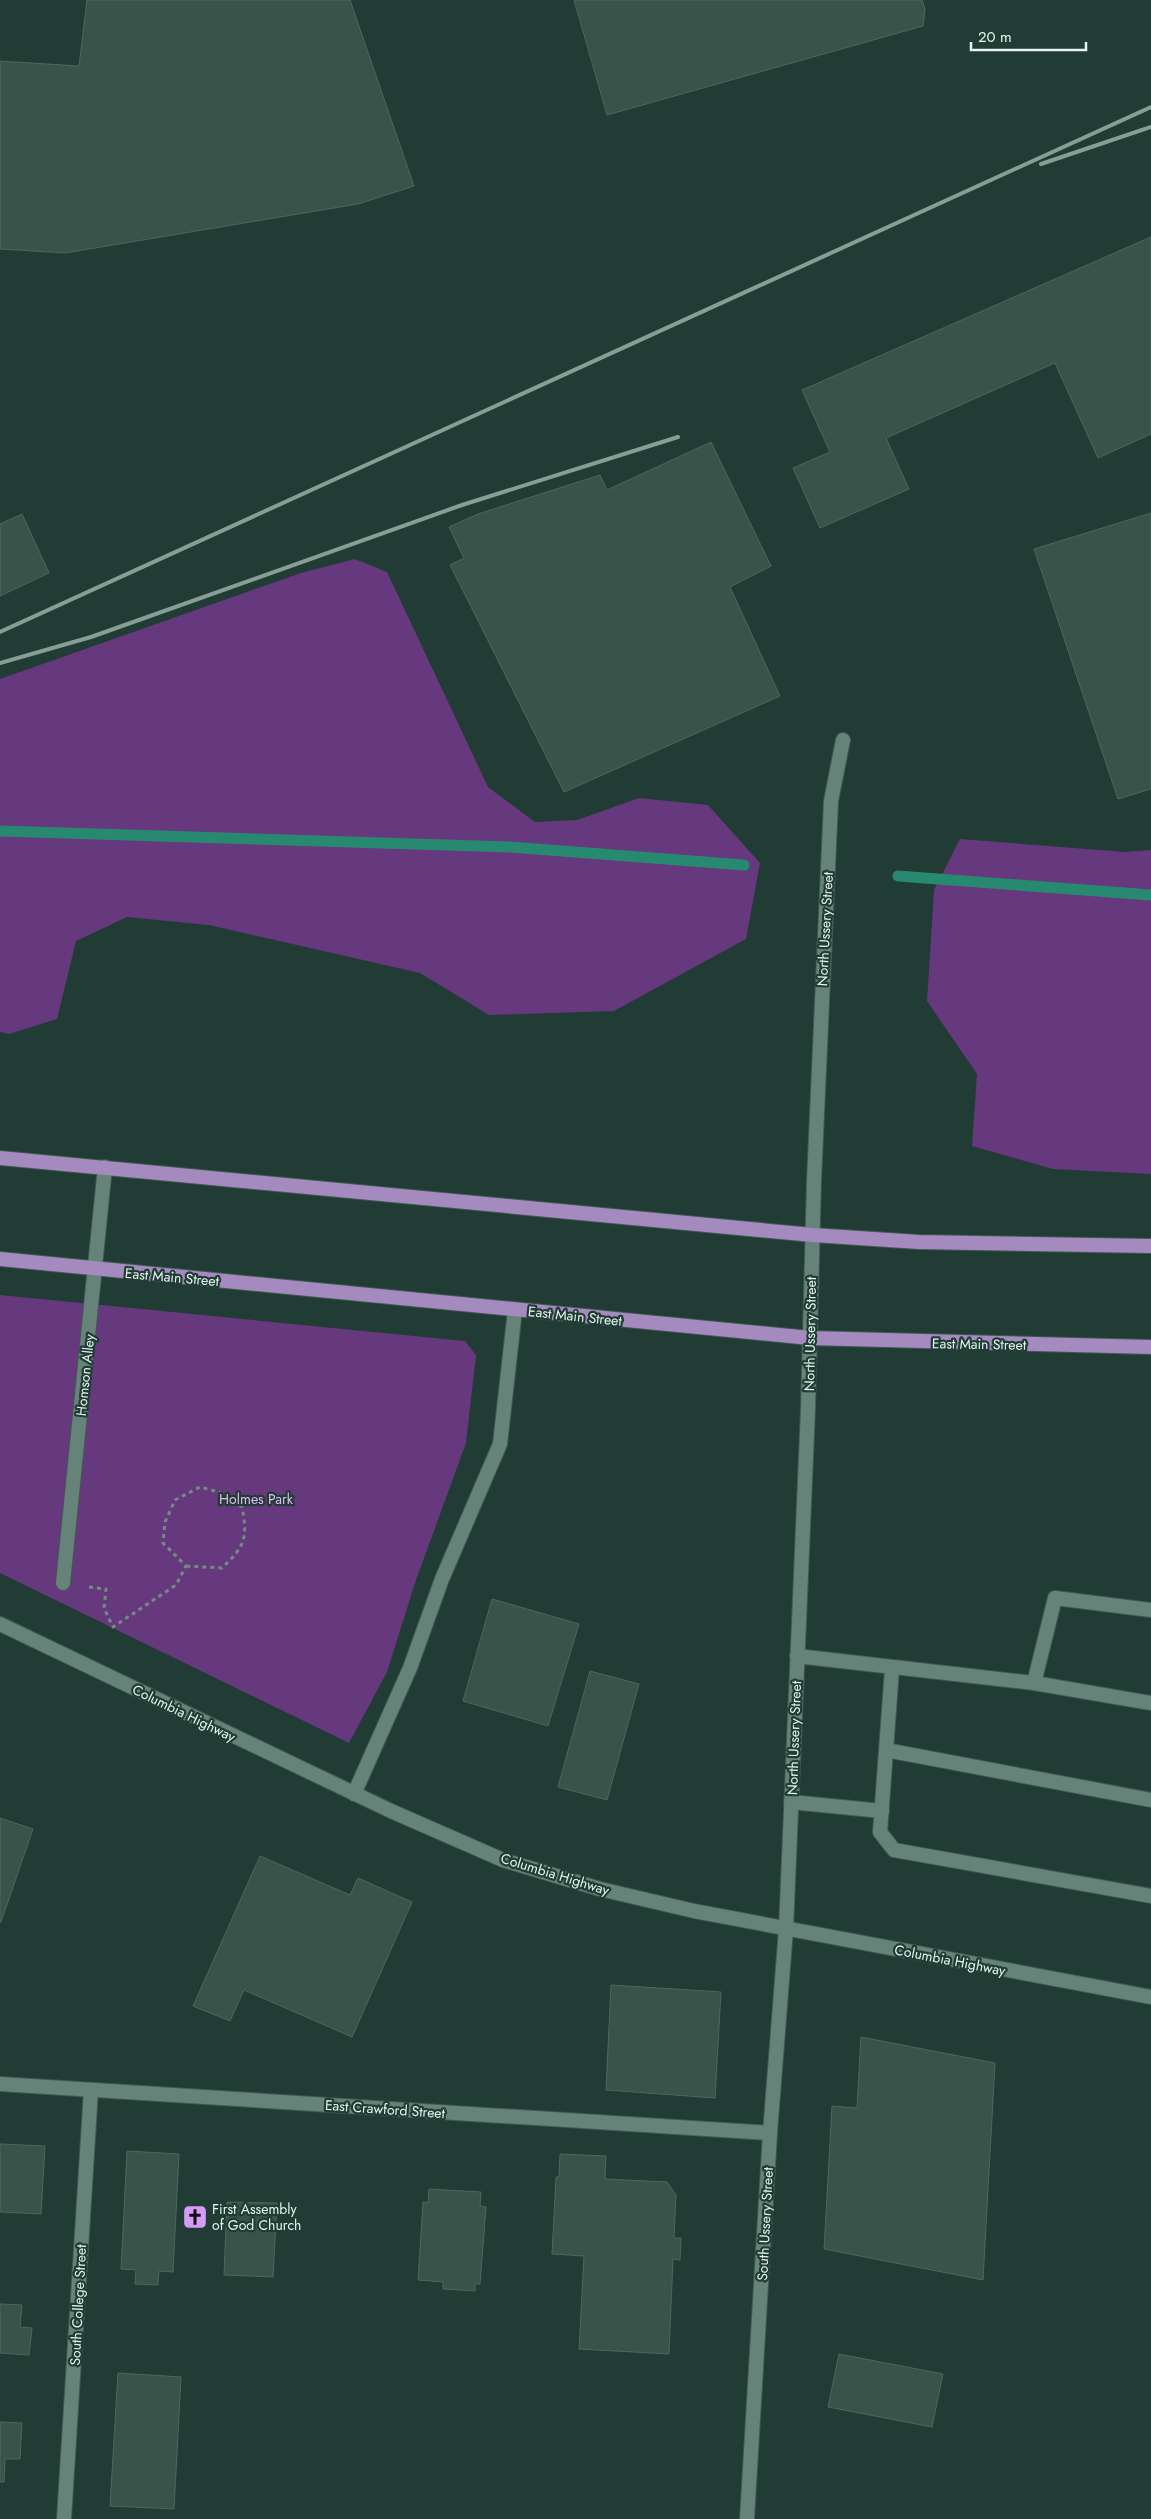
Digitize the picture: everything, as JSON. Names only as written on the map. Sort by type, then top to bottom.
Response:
[{"type":"main road","points":[[0,1158],[813,1235],[919,1242],[1151,1246]]},
{"type":"main road","name":"East Main Street","points":[[0,1259],[96,1270],[810,1338],[1151,1347]]},
{"type":"street","name":"North Ussery Street","points":[[786,1928],[831,801],[843,740]]},
{"type":"street","name":"Homson Alley","points":[[63,1583],[105,1167]]},
{"type":"street","points":[[354,1794],[410,1668],[442,1579],[500,1444],[515,1310]]},
{"type":"street","points":[[1034,1684],[1055,1598],[1151,1610]]},
{"type":"street","name":"Columbia Highway","points":[[0,1624],[354,1794],[503,1860],[600,1889],[786,1928],[1151,1997]]},
{"type":"street","points":[[797,1656],[892,1669],[1034,1684],[1151,1703]]},
{"type":"street","points":[[892,1669],[880,1832],[894,1850],[1151,1896]]},
{"type":"street","points":[[886,1750],[1151,1800]]},
{"type":"street","points":[[791,1802],[882,1811]]},
{"type":"street","name":"South Ussery Street","points":[[747,2519],[770,2133],[786,1928]]},
{"type":"street","name":"East Crawford Street","points":[[0,2084],[770,2133]]},
{"type":"street","name":"South College Street","points":[[64,2519],[91,2090]]},
{"type":"path","points":[[200,1487],[219,1492],[242,1506],[246,1526],[240,1551],[222,1568],[186,1566],[163,1544],[165,1522],[175,1500],[200,1487]]},
{"type":"path","points":[[63,1583],[106,1589],[104,1608],[113,1628],[176,1586],[186,1566]]},
{"type":"green space","points":[[355,559],[387,572],[488,787],[535,822],[577,820],[639,798],[708,805],[760,863],[746,939],[614,1011],[489,1015],[420,973],[209,925],[127,917],[76,941],[57,1019],[9,1034],[0,1032],[0,679],[301,573]]},
{"type":"green space","points":[[960,839],[1125,852],[1151,850],[1151,1174],[1053,1169],[972,1146],[977,1074],[927,1001],[934,890]]},
{"type":"green space","name":"Holmes Park","points":[[0,1295],[465,1341],[476,1355],[466,1443],[416,1580],[387,1672],[349,1743],[0,1573]]},
{"type":"building","points":[[87,0],[350,0],[414,186],[358,204],[65,253],[0,249],[0,61],[79,66]]},
{"type":"building","points":[[574,0],[922,0],[925,9],[923,26],[607,115]]},
{"type":"building","points":[[1151,237],[1151,434],[1098,458],[1055,363],[886,438],[909,489],[820,528],[793,468],[830,452],[802,390]]},
{"type":"building","points":[[711,442],[771,566],[730,587],[780,696],[564,792],[450,565],[464,558],[449,527],[478,514],[600,475],[607,490]]},
{"type":"building","points":[[1151,513],[1151,789],[1118,799],[1034,549]]},
{"type":"building","points":[[22,514],[49,573],[0,596],[0,524]]},
{"type":"building","points":[[492,1599],[579,1624],[548,1726],[463,1701]]},
{"type":"building","points":[[590,1671],[639,1684],[607,1800],[558,1787]]},
{"type":"building","points":[[0,1818],[33,1829],[1,1922],[0,1922]]},
{"type":"building","points":[[260,1856],[350,1895],[358,1878],[412,1902],[352,2037],[244,1990],[230,2021],[193,2006]]},
{"type":"building","points":[[611,1985],[721,1992],[715,2098],[606,2090]]},
{"type":"building","points":[[861,2037],[995,2063],[983,2280],[824,2249],[832,2106],[857,2108]]},
{"type":"building","points":[[0,2144],[45,2146],[41,2214],[0,2212]]},
{"type":"building","points":[[127,2151],[179,2154],[173,2272],[159,2271],[158,2285],[135,2284],[136,2270],[121,2269]]},
{"type":"building","points":[[560,2154],[606,2156],[605,2179],[667,2182],[676,2195],[674,2238],[681,2238],[680,2260],[673,2259],[669,2354],[579,2349],[584,2256],[552,2254],[556,2177],[559,2177]]},
{"type":"building","points":[[429,2189],[481,2192],[480,2206],[486,2207],[480,2284],[475,2284],[475,2291],[443,2289],[443,2282],[418,2280],[423,2202],[428,2203]]},
{"type":"building","points":[[227,2202],[277,2203],[273,2277],[224,2275]]},
{"type":"building","points":[[0,2304],[22,2305],[20,2327],[32,2328],[29,2355],[0,2353]]},
{"type":"building","points":[[839,2354],[943,2374],[932,2427],[828,2407]]},
{"type":"building","points":[[118,2373],[181,2377],[174,2509],[110,2506]]},
{"type":"building","points":[[0,2422],[22,2423],[20,2459],[5,2459],[4,2482],[0,2482]]},
{"type":"waterway","points":[[0,831],[510,847],[744,865]]},
{"type":"waterway","points":[[898,876],[1151,895]]},
{"type":"railway","points":[[0,632],[1151,107]]},
{"type":"railway","points":[[1041,164],[1151,127]]},
{"type":"railway","points":[[0,663],[91,637],[462,505],[678,437]]},
{"type":"place","name":"First Assembly of God Church","points":[[195,2217]]}]
